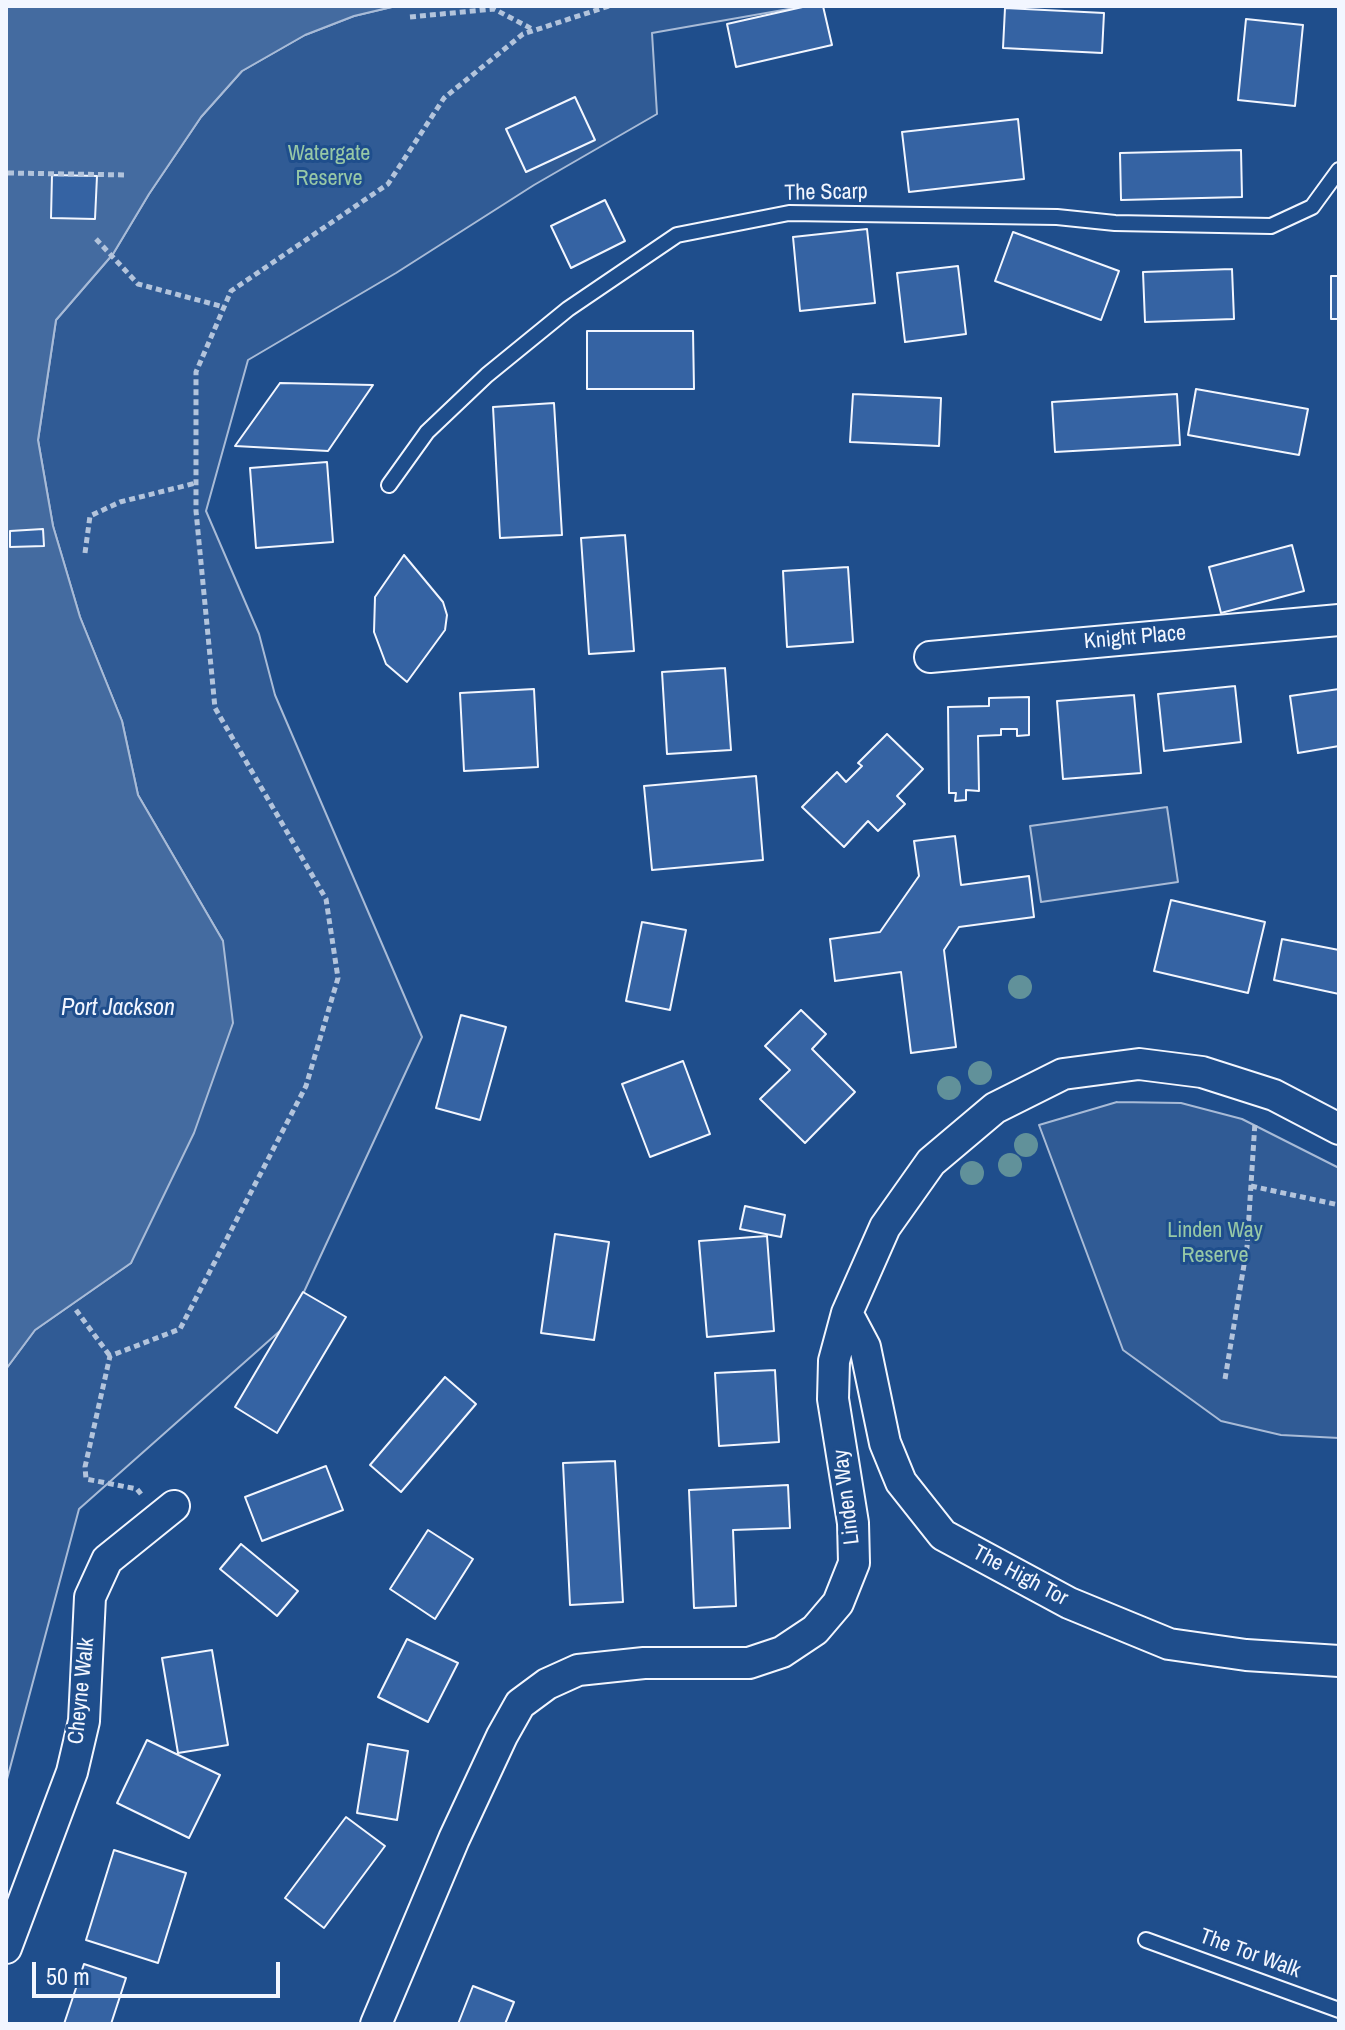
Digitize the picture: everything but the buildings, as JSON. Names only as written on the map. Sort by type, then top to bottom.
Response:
[{"type":"street","name":"Knight Place","points":[[930,657],[1339,620]]},
{"type":"street","name":"Linden Way","points":[[376,2024],[454,1839],[520,1704],[547,1684],[578,1670],[644,1663],[749,1663],[782,1652],[815,1630],[838,1603],[854,1563],[853,1523],[833,1399],[834,1361],[847,1313],[885,1227],[931,1162],[995,1108],[1063,1074],[1139,1064],[1202,1072],[1257,1089],[1339,1129]]},
{"type":"street","name":"The High Tor","points":[[847,1313],[865,1347],[885,1443],[901,1482],[943,1535],[1069,1603],[1169,1644],[1246,1655],[1339,1661]]},
{"type":"street","name":"Cheyne Walk","points":[[6,1948],[75,1759],[84,1721],[90,1597],[107,1560],[164,1513]]},
{"type":"lane","name":"The Scarp","points":[[389,485],[427,432],[487,375],[568,309],[677,235],[789,213],[1057,217],[1115,223],[1271,226],[1312,207],[1339,170]]},
{"type":"lane","name":"The Tor Walk","points":[[1146,1940],[1339,2010]]},
{"type":"path","points":[[110,1356],[180,1329],[306,1086],[338,978],[326,899],[215,708],[196,511],[196,372],[231,291],[388,184],[444,98],[523,34],[609,6]]},
{"type":"path","points":[[410,17],[494,9],[535,30]]},
{"type":"path","points":[[8,173],[128,175]]},
{"type":"path","points":[[96,239],[138,284],[224,307]]},
{"type":"path","points":[[85,553],[90,516],[120,502],[196,483]]},
{"type":"path","points":[[1225,1379],[1247,1247],[1257,1089]]},
{"type":"path","points":[[1251,1186],[1339,1205]]},
{"type":"path","points":[[76,1310],[110,1356],[85,1467],[86,1479],[137,1489],[164,1513]]},
{"type":"shaded area","name":"Watergate Reserve","points":[[396,6],[806,6],[652,33],[657,114],[534,185],[396,273],[248,360],[206,511],[259,634],[275,695],[422,1037],[290,1322],[79,1509],[6,1783],[6,1369],[35,1330],[131,1263],[223,941],[138,795],[122,721],[80,617],[53,526],[38,440],[56,320],[113,254],[201,117],[242,71],[305,35],[354,16]]},
{"type":"shaded area","points":[[1167,807],[1178,882],[1041,902],[1030,826]]},
{"type":"shaded area","name":"Linden Way Reserve","points":[[1117,1102],[1181,1103],[1242,1119],[1339,1168],[1339,1438],[1281,1435],[1221,1421],[1123,1350],[1039,1125]]},
{"type":"water","name":"Port Jackson","points":[[6,6],[396,6],[354,16],[305,35],[242,71],[201,117],[113,254],[56,320],[38,440],[53,526],[80,617],[122,721],[138,795],[223,941],[233,1023],[194,1133],[131,1263],[35,1330],[6,1369]]}]
